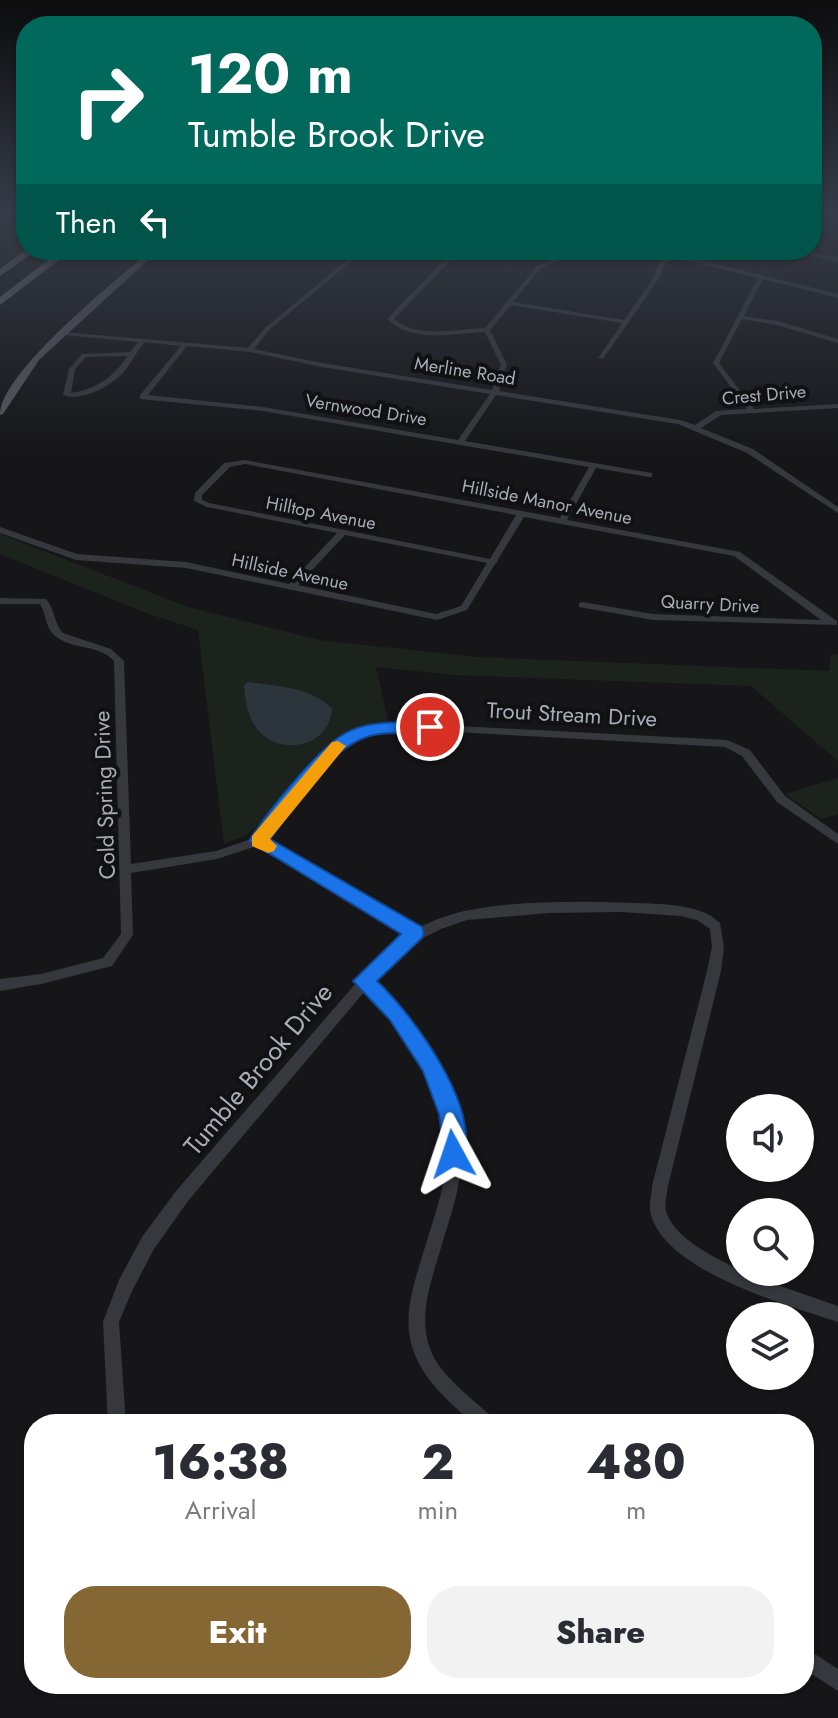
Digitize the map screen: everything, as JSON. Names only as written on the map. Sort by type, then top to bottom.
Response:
[{"type":"main road","points":[[0,412],[31,363],[108,293]]},
{"type":"street","points":[[250,350],[278,320],[310,293]]},
{"type":"street","points":[[415,293],[390,319],[397,326],[422,331],[487,330],[518,293]]},
{"type":"street","points":[[601,358],[646,293]]},
{"type":"street","points":[[751,410],[716,363],[753,293]]},
{"type":"street","points":[[510,303],[627,322]]},
{"type":"street","points":[[740,317],[778,323],[838,341]]},
{"type":"street","points":[[461,442],[495,391],[504,365],[487,330]]},
{"type":"street","name":"Merline Road","points":[[64,333],[250,350],[322,365],[495,391],[697,427],[750,451],[838,511]]},
{"type":"street","points":[[128,354],[84,355],[72,369],[67,395],[86,394],[121,372],[128,354],[143,341]]},
{"type":"street","name":"Vernwood Drive","points":[[185,345],[143,397],[263,409],[649,475]]},
{"type":"street","name":"Crest Drive","points":[[697,427],[719,413],[838,406]]},
{"type":"street","name":"Hillside Manor Avenue","points":[[234,462],[563,520],[744,556],[835,622]]},
{"type":"street","name":"Hilltop Avenue","points":[[234,462],[198,495],[198,501],[341,534],[494,562]]},
{"type":"street","points":[[563,520],[593,466]]},
{"type":"street","name":"Hillside Avenue","points":[[0,530],[76,557],[186,565],[437,617],[464,608],[522,513]]},
{"type":"street","points":[[290,588],[341,534]]},
{"type":"street","name":"Cold Spring Drive","points":[[0,601],[43,601],[49,607],[52,625],[58,635],[111,652],[119,661],[127,869],[127,935],[107,962],[41,979],[0,985]]},
{"type":"street","name":"Quarry Drive","points":[[582,605],[653,617],[835,622]]},
{"type":"street","name":"Trout Stream Drive","points":[[258,841],[340,745],[374,729],[400,726],[727,744],[746,753],[781,799],[838,840]]},
{"type":"street","points":[[127,869],[217,855],[258,841],[415,933]]},
{"type":"street","name":"Tumble Brook Drive","points":[[116,1414],[111,1322],[125,1286],[148,1243],[182,1196],[363,981],[415,933],[467,915],[609,908],[674,911],[702,917],[716,927],[718,947],[714,971],[660,1186],[658,1212],[676,1239],[701,1259],[738,1278],[838,1314]]},
{"type":"street","points":[[363,981],[398,1014],[444,1091],[450,1114],[452,1175],[414,1312],[421,1349],[445,1383],[477,1414]]},
{"type":"street","points":[[814,1664],[838,1681]]},
{"type":"shaded area","points":[[0,534],[188,607],[319,640],[476,657],[829,671],[831,654],[838,655],[838,761],[751,686],[453,675],[376,667],[388,721],[345,733],[328,745],[298,774],[256,827],[224,844],[198,630],[149,614],[0,554]]},
{"type":"shaded area","points":[[248,682],[293,689],[314,696],[332,709],[329,721],[315,739],[304,743],[281,744],[270,740],[260,732],[250,716],[244,685]]},
{"type":"shaded area","points":[[838,778],[838,814],[821,819],[785,794]]},
{"type":"slow traffic","points":[[268,846],[258,841],[338,746]]},
{"type":"route","points":[[430,727],[374,729],[351,737],[326,757],[258,841],[357,896],[415,933],[363,981],[398,1014],[432,1067],[444,1091],[450,1114],[453,1154]]}]
